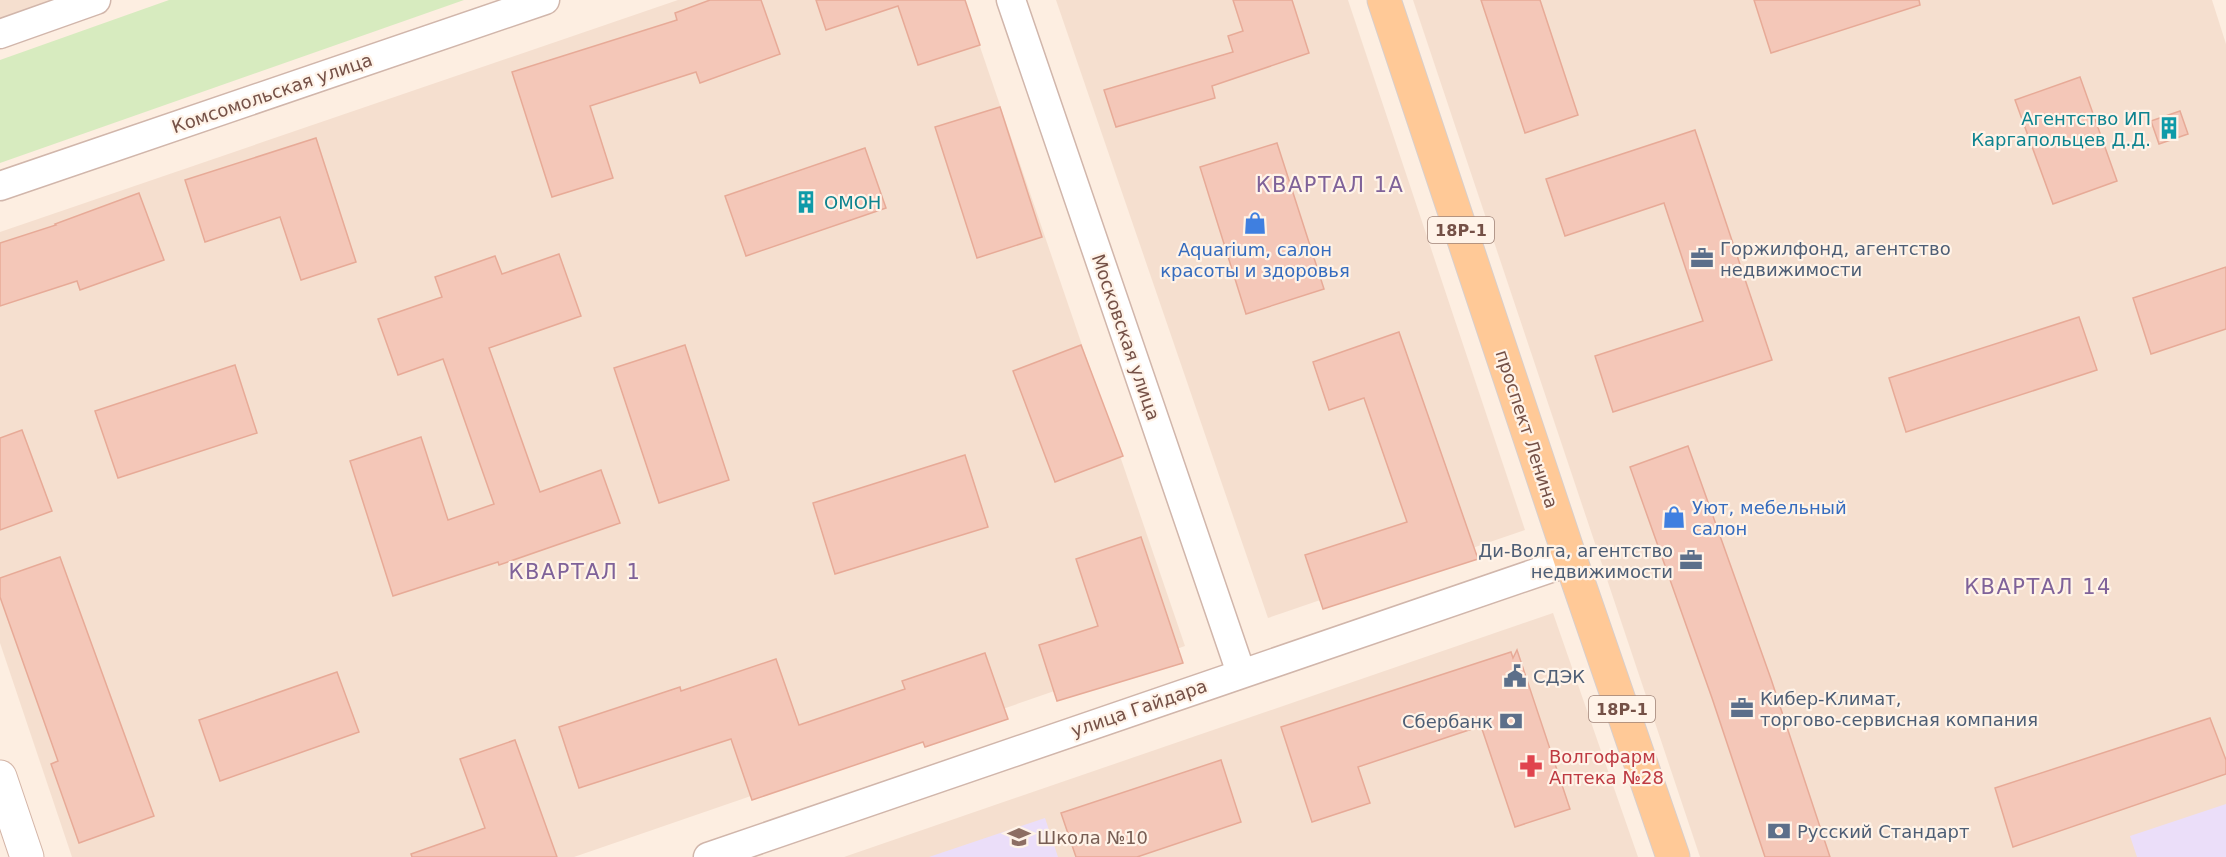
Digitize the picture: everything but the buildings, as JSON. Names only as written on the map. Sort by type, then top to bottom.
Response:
[{"type":"main road","name":"проспект Ленина","points":[[1384,0],[1571,561],[1673,857]]},
{"type":"street","points":[[0,33],[96,0]]},
{"type":"street","name":"Комсомольская улица","points":[[0,186],[544,0]]},
{"type":"street","name":"Московская улица","points":[[1011,0],[1241,673]]},
{"type":"street","name":"улица Гайдара","points":[[708,857],[1571,561]]},
{"type":"street","points":[[0,777],[27,857]]},
{"type":"shaded area","points":[[0,0],[63,0],[0,22]]},
{"type":"shaded area","points":[[678,0],[964,0],[1185,646],[574,857],[72,857],[0,643],[0,232]]},
{"type":"shaded area","points":[[1056,0],[1348,0],[1525,530],[1268,618]]},
{"type":"shaded area","points":[[1413,0],[2212,0],[2226,44],[2226,857],[1700,857]]},
{"type":"shaded area","points":[[1553,613],[1638,857],[844,857]]},
{"type":"shaded area","points":[[2226,804],[2226,857],[2137,857],[2130,836]]},
{"type":"shaded area","name":"Школа №10","points":[[1045,818],[1058,857],[929,857]]},
{"type":"green space","points":[[169,0],[464,0],[0,163],[0,60]]},
{"type":"place","name":"Агентство ИП Каргапольцев Д.Д.","points":[[2169,128]]},
{"type":"place","name":"ОМОН","points":[[806,202]]},
{"type":"place","name":"Aquarium, салон красоты и здоровья","points":[[1255,223]]},
{"type":"place","name":"Горжилфонд, агентство недвижимости","points":[[1702,258]]},
{"type":"place","name":"Уют, мебельный салон","points":[[1674,517]]},
{"type":"place","name":"Ди-Волга, агентство недвижимости","points":[[1691,560]]},
{"type":"place","name":"СДЭК","points":[[1515,676]]},
{"type":"place","name":"Кибер-Климат, торгово-сервисная компания","points":[[1742,708]]},
{"type":"place","name":"Сбербанк","points":[[1511,721]]},
{"type":"place","name":"Волгофарм Аптека №28","points":[[1531,766]]},
{"type":"place","name":"Русский Стандарт","points":[[1779,831]]},
{"type":"place","name":"Школа №10","points":[[1019,837]]},
{"type":"district","name":"КВАРТАЛ 1А","points":[[1330,185]]},
{"type":"district","name":"КВАРТАЛ 1","points":[[575,572]]},
{"type":"district","name":"КВАРТАЛ 14","points":[[2038,587]]}]
